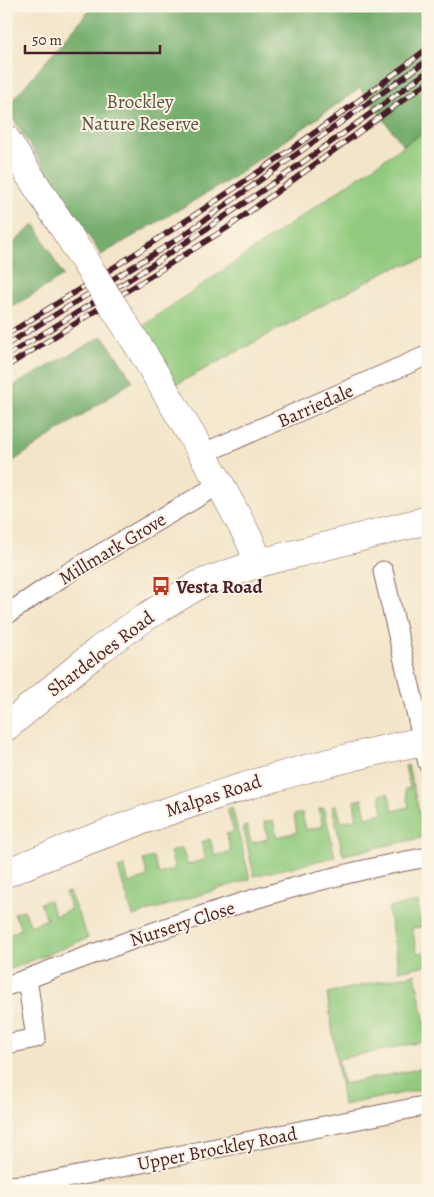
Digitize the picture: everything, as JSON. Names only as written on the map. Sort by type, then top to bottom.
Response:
[{"type":"street","points":[[6,139],[143,353],[220,484],[250,541],[259,563]]},
{"type":"street","name":"Barriedale","points":[[202,454],[428,355]]},
{"type":"street","name":"Millmark Grove","points":[[6,615],[76,568],[220,484]]},
{"type":"street","name":"Shardeloes Road","points":[[6,727],[99,650],[151,614],[200,584],[259,563],[428,520]]},
{"type":"street","points":[[384,571],[426,748]]},
{"type":"street","name":"Malpas Road","points":[[6,873],[153,815],[248,784],[353,756],[426,748]]},
{"type":"street","name":"Nursery Close","points":[[6,986],[127,940],[281,891],[378,866],[428,857]]},
{"type":"street","points":[[7,1044],[36,1038],[27,979]]},
{"type":"street","name":"Upper Brockley Road","points":[[6,1186],[38,1184],[428,1105]]},
{"type":"green space","name":"Brockley Nature Reserve","points":[[93,6],[428,6],[428,129],[403,145],[360,88],[231,179],[101,255],[6,108]]},
{"type":"green space","points":[[428,129],[428,258],[390,269],[177,384],[141,327]]},
{"type":"green space","points":[[35,224],[63,276],[6,311],[6,249]]},
{"type":"green space","points":[[103,336],[133,381],[6,466],[6,390]]},
{"type":"green space","points":[[408,765],[425,837],[343,855],[332,806],[337,805],[341,822],[357,819],[354,801],[362,799],[366,817],[383,813],[380,795],[388,793],[393,811],[409,807],[405,789],[410,788],[405,766]]},
{"type":"green space","points":[[232,807],[250,879],[133,916],[118,868],[124,866],[129,883],[148,877],[143,860],[153,857],[159,874],[175,869],[170,852],[182,848],[187,865],[206,859],[201,842],[210,839],[215,856],[231,851],[226,834],[234,832],[227,809]]},
{"type":"green space","points":[[324,808],[335,857],[254,876],[243,827],[247,826],[251,843],[268,839],[264,822],[273,820],[277,837],[297,832],[294,815],[302,813],[306,830],[323,826],[319,809]]},
{"type":"green space","points":[[69,892],[88,938],[6,971],[6,936],[21,929],[14,913],[24,910],[31,926],[47,919],[40,903],[49,900],[55,916],[71,909],[65,893]]},
{"type":"green space","points":[[418,902],[422,927],[412,928],[417,953],[425,952],[428,965],[399,971],[388,908]]},
{"type":"green space","points":[[415,974],[428,1038],[428,1052],[425,1053],[423,1042],[338,1059],[343,1084],[428,1067],[428,1088],[343,1105],[327,993]]},
{"type":"railway","points":[[6,335],[221,198],[326,125],[428,48]]},
{"type":"railway","points":[[6,345],[181,237],[428,60]]},
{"type":"railway","points":[[6,356],[114,289],[221,219],[428,71]]},
{"type":"railway","points":[[6,367],[227,228],[428,82]]},
{"type":"place","name":"Vesta Road","points":[[161,586]]}]
